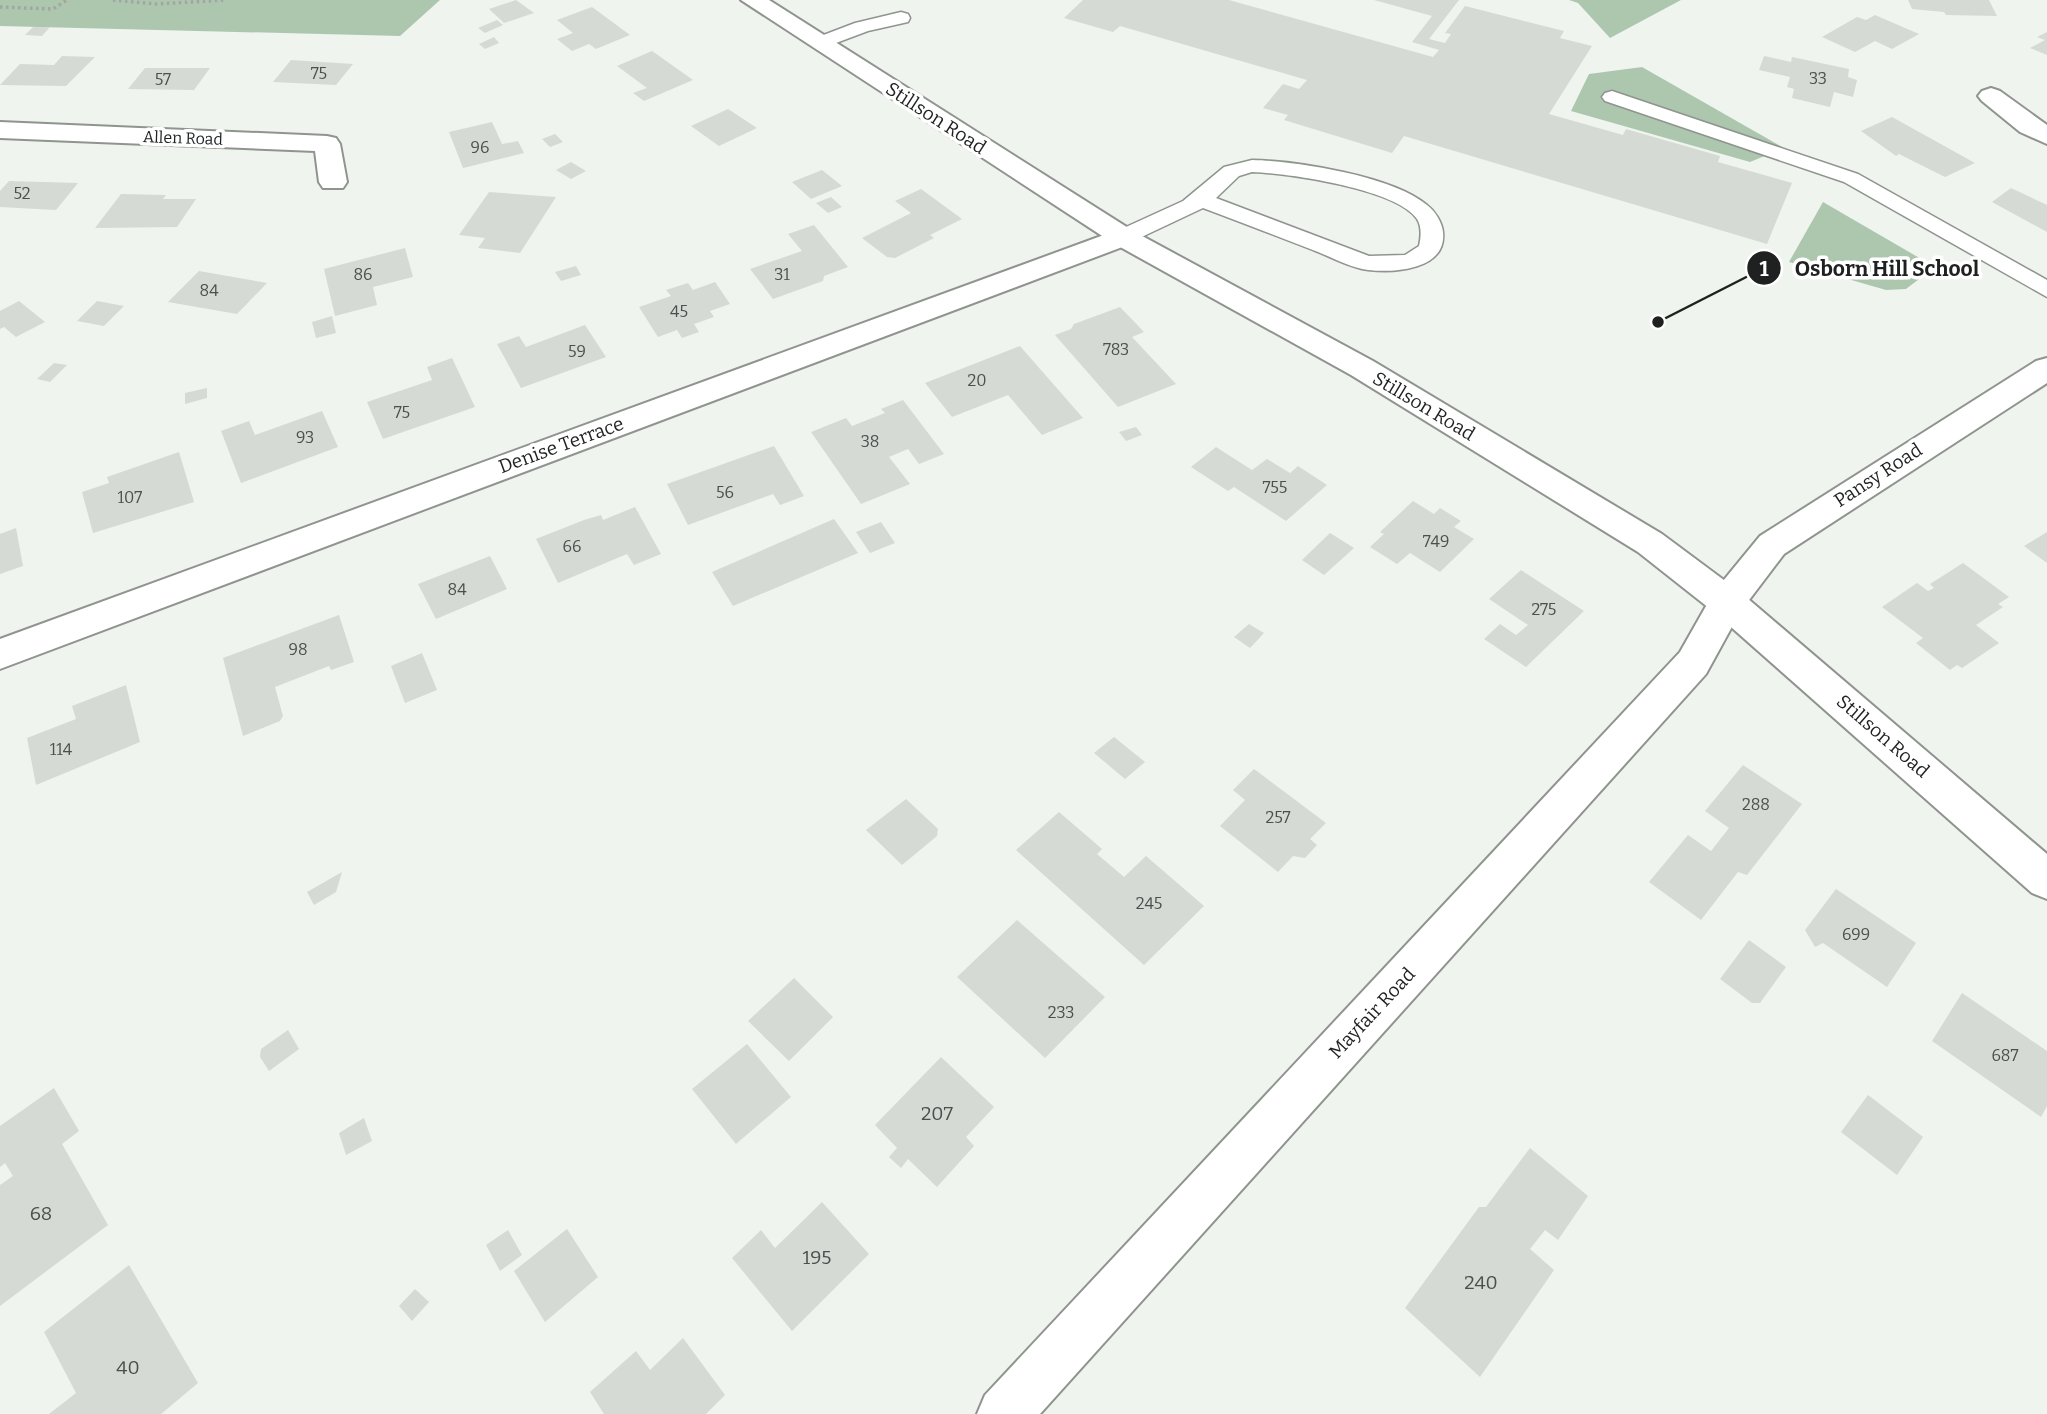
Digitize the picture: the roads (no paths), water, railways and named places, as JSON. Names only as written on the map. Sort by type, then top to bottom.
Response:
[{"type":"street","name":"Stillson Road","points":[[753,0],[1123,237],[1362,368],[1650,543],[1727,602],[2047,880]]},
{"type":"street","points":[[1990,96],[2029,126],[2047,136]]},
{"type":"street","name":"Allen Road","points":[[0,130],[327,144],[333,182]]},
{"type":"street","name":"Denise Terrace","points":[[0,654],[1123,237]]},
{"type":"street","name":"Pansy Road","points":[[1727,602],[1772,545],[2047,368]]},
{"type":"street","name":"Mayfair Road","points":[[1004,1414],[1693,663],[1727,602]]},
{"type":"lane","points":[[820,43],[862,27],[901,18]]},
{"type":"lane","points":[[1612,97],[1851,178],[2047,290]]},
{"type":"lane","points":[[1123,237],[1200,200],[1238,168],[1275,167],[1324,174],[1396,197],[1418,209],[1432,224],[1432,242],[1420,257],[1395,265],[1366,262],[1200,200]]},
{"type":"place","name":"Osborn Hill School","points":[[1658,322]]}]
